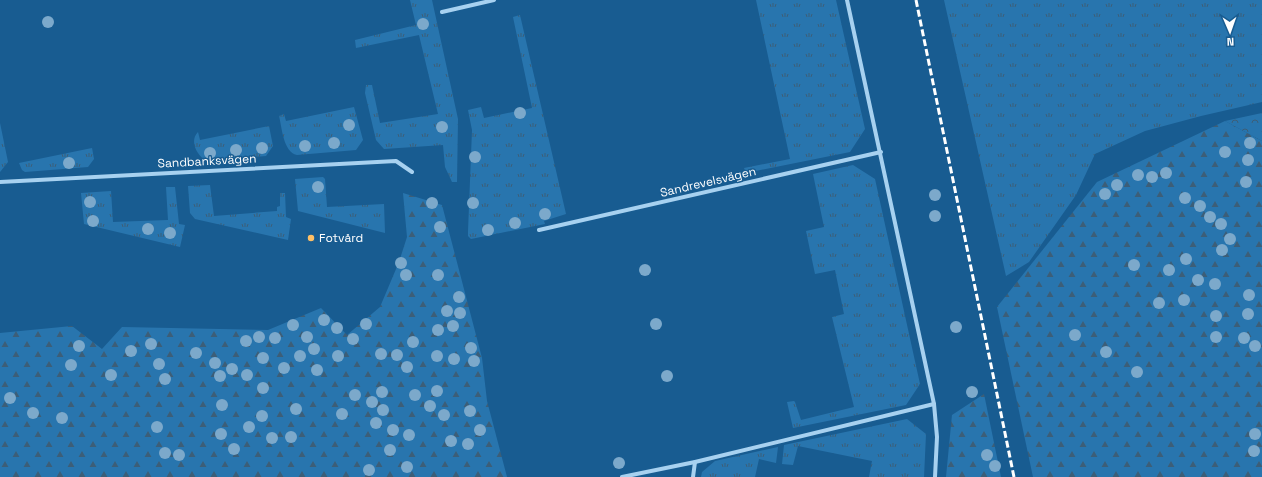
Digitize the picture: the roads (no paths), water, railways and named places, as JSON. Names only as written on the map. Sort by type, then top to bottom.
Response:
[{"type":"street","points":[[442,12],[494,0]]},
{"type":"street","points":[[847,0],[881,152],[934,404],[937,437],[934,477]]},
{"type":"street","name":"Sandrevelsvägen","points":[[539,230],[881,152]]},
{"type":"street","name":"Sandbanksvägen","points":[[0,182],[396,161],[412,172]]},
{"type":"street","points":[[622,477],[695,462],[934,404]]},
{"type":"street","points":[[693,477],[695,462]]},
{"type":"railway","points":[[916,0],[1014,477]]},
{"type":"place","name":"Fotvård","points":[[311,238]]}]
